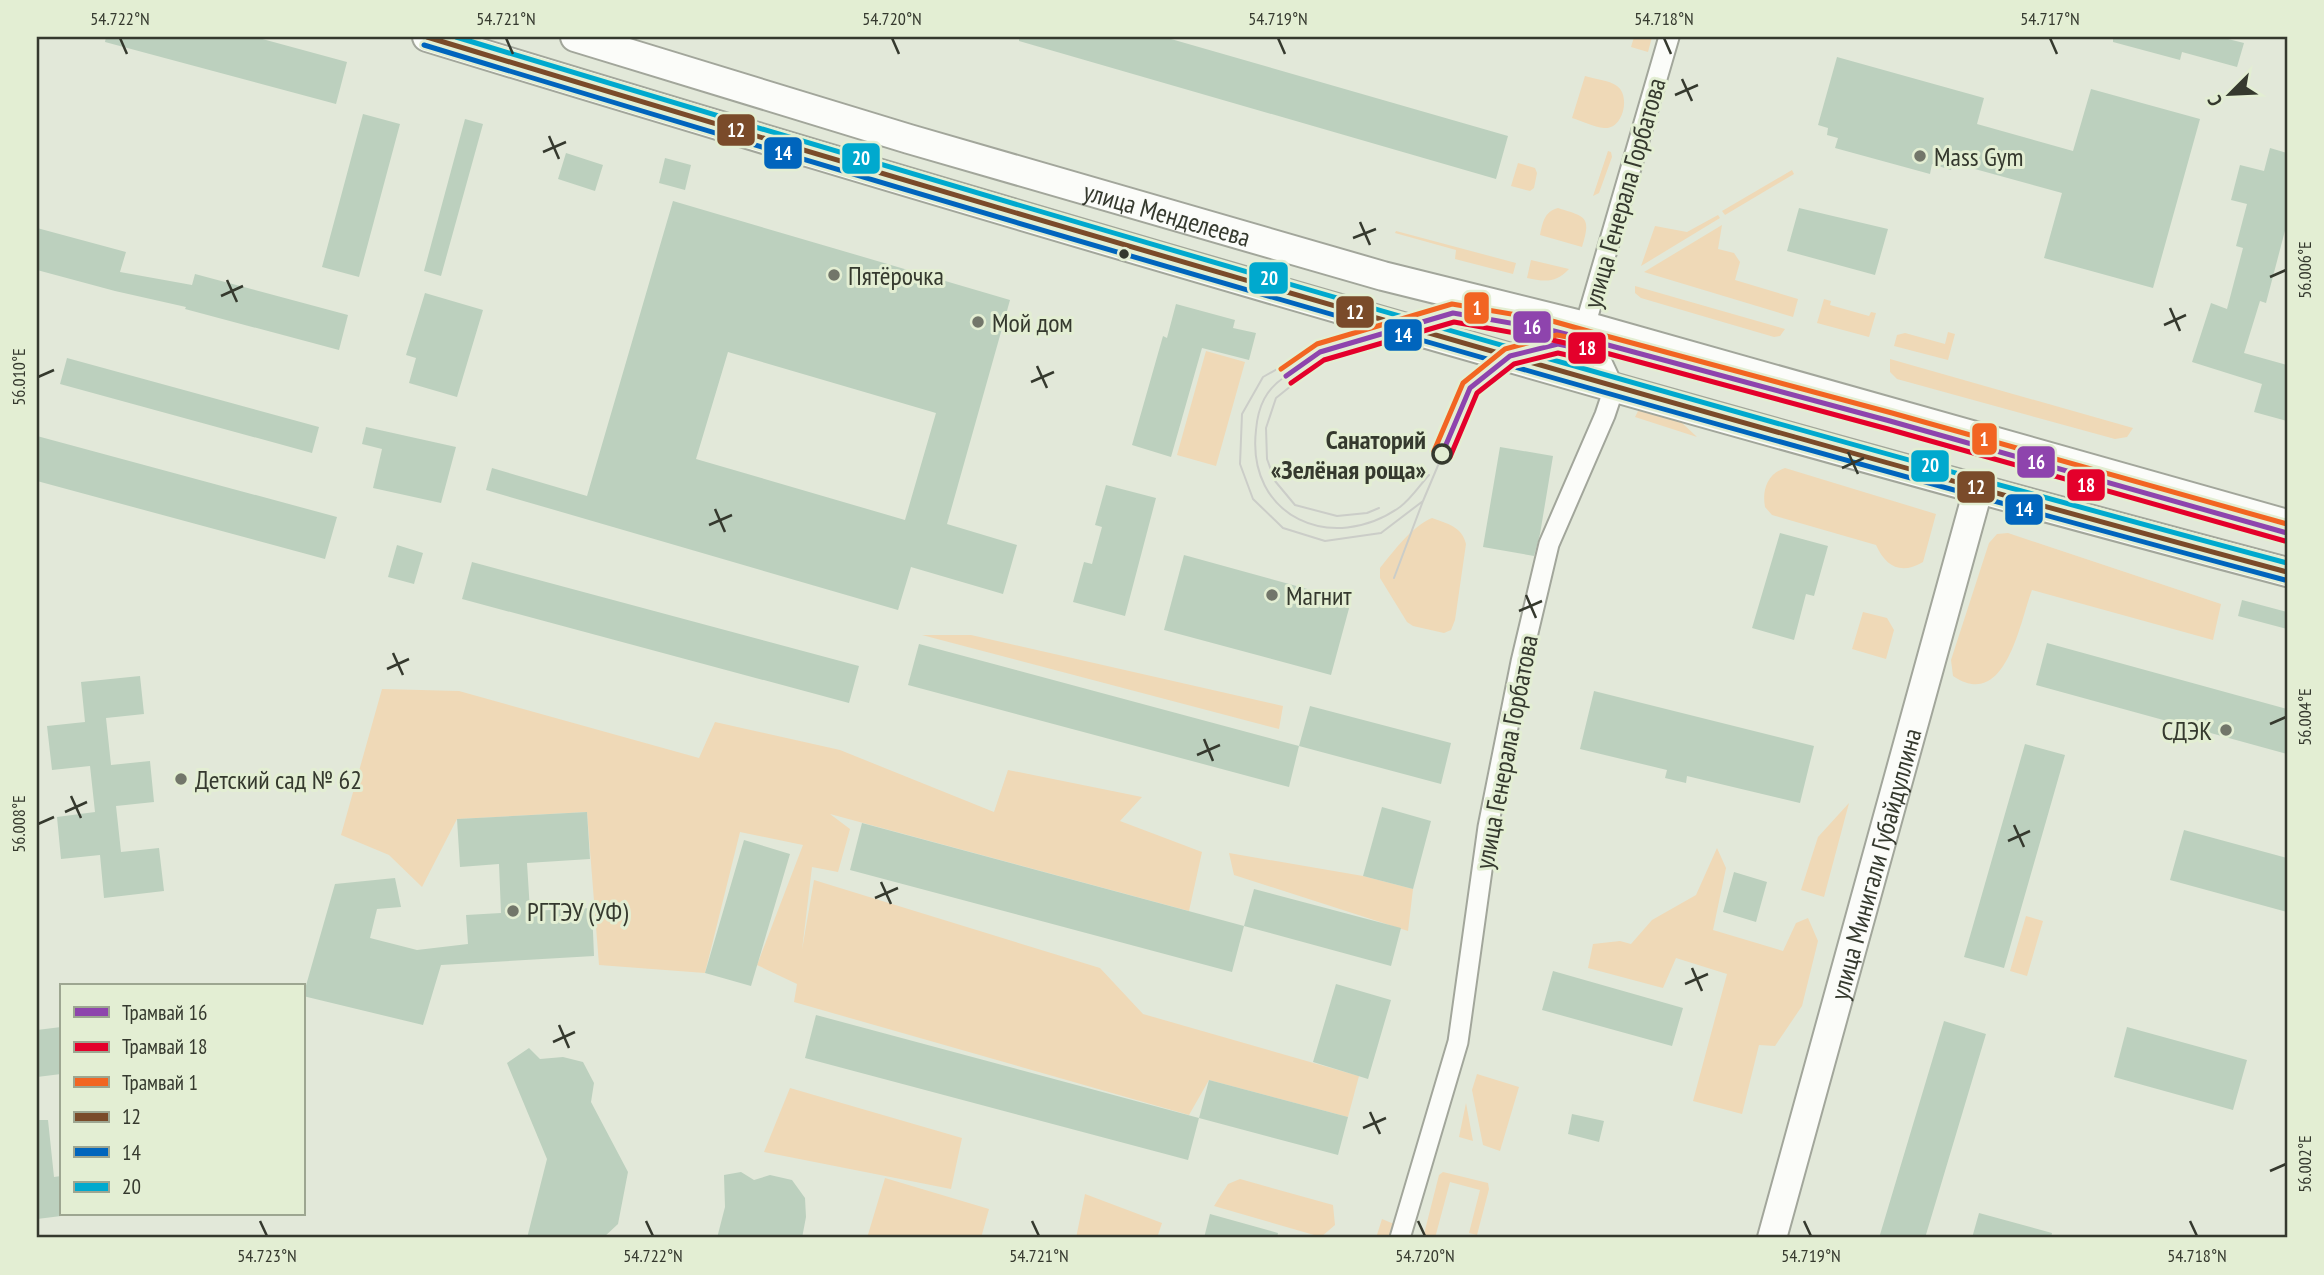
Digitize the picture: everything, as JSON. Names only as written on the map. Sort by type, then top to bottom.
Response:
[{"type":"main road","name":"улица Менделеева","points":[[427,37],[945,194],[1614,388],[1978,490],[2287,572]]},
{"type":"main road","name":"улица Менделеева","points":[[575,37],[909,139],[1357,268],[1585,326],[2287,524]]},
{"type":"main road","name":"улица Минигали Губайдуллина","points":[[1772,1238],[1978,490]]},
{"type":"street","name":"улица Генерала Горбатова","points":[[1400,1238],[1458,1042],[1488,827],[1521,662],[1549,544],[1614,388],[1585,326],[1669,37]]},
{"type":"shaded area","points":[[1634,37],[1652,37],[1648,52],[1631,47]]},
{"type":"shaded area","points":[[1585,76],[1610,82],[1621,91],[1624,97],[1623,111],[1616,124],[1611,127],[1604,128],[1572,118]]},
{"type":"shaded area","points":[[1608,151],[1612,157],[1599,193],[1593,196]]},
{"type":"shaded area","points":[[1518,163],[1535,168],[1537,173],[1534,188],[1530,191],[1511,186]]},
{"type":"shaded area","points":[[1792,170],[1794,174],[1725,215],[1722,211]]},
{"type":"shaded area","points":[[1558,208],[1581,216],[1584,220],[1586,230],[1582,247],[1540,235],[1547,215]]},
{"type":"shaded area","points":[[1718,215],[1720,218],[1641,266],[1655,226],[1687,232]]},
{"type":"shaded area","points":[[1722,225],[1718,249],[1734,253],[1740,262],[1735,280],[1798,299],[1793,317],[1644,272]]},
{"type":"shaded area","points":[[1396,231],[1516,263],[1513,274],[1455,259],[1456,250],[1395,233]]},
{"type":"shaded area","points":[[1531,260],[1569,269],[1550,280],[1527,278]]},
{"type":"shaded area","points":[[1635,286],[1785,329],[1780,336],[1774,337],[1641,298],[1635,293]]},
{"type":"shaded area","points":[[1824,299],[1831,301],[1830,305],[1869,316],[1871,312],[1876,313],[1869,337],[1817,323]]},
{"type":"shaded area","points":[[1948,332],[1955,334],[1948,360],[1894,346],[1897,335],[1905,333],[1945,344]]},
{"type":"shaded area","points":[[1206,351],[1245,362],[1216,466],[1177,455]]},
{"type":"shaded area","points":[[1890,359],[2133,428],[2127,437],[2115,439],[1897,379],[1890,372]]},
{"type":"shaded area","points":[[1638,411],[1679,420],[1697,437],[1635,417]]},
{"type":"shaded area","points":[[1785,468],[1936,514],[1923,562],[1908,568],[1895,567],[1884,559],[1876,545],[1772,515],[1765,507],[1765,489],[1770,478]]},
{"type":"shaded area","points":[[1432,518],[1457,529],[1466,544],[1455,620],[1451,630],[1444,633],[1413,626],[1407,622],[1380,578],[1380,568],[1397,547],[1417,527]]},
{"type":"shaded area","points":[[2008,533],[2221,604],[2213,640],[2032,590],[2016,640],[1998,673],[1986,682],[1971,684],[1953,676],[1951,660],[1989,543],[1997,534]]},
{"type":"shaded area","points":[[1863,612],[1887,618],[1894,630],[1886,659],[1852,649]]},
{"type":"shaded area","points":[[922,635],[971,635],[1283,706],[1279,729]]},
{"type":"shaded area","points":[[382,689],[459,691],[699,758],[715,722],[840,750],[994,812],[1008,770],[1142,797],[1120,821],[1202,852],[1189,911],[830,814],[850,829],[838,872],[812,867],[802,950],[814,880],[1100,968],[1143,1014],[1359,1076],[1348,1117],[1209,1080],[1189,1115],[794,1002],[797,984],[757,965],[803,845],[740,832],[705,973],[599,965],[587,812],[457,819],[422,887],[389,855],[341,835]]},
{"type":"shaded area","points":[[1849,803],[1824,897],[1801,890],[1818,837]]},
{"type":"shaded area","points":[[1717,848],[1726,868],[1713,930],[1783,951],[1796,923],[1808,918],[1818,941],[1802,1006],[1775,1046],[1759,1045],[1742,1114],[1693,1101],[1727,974],[1676,958],[1663,988],[1588,968],[1593,944],[1620,941],[1631,944],[1652,920],[1696,895]]},
{"type":"shaded area","points":[[1229,853],[1363,876],[1413,889],[1408,931],[1234,875]]},
{"type":"shaded area","points":[[2026,916],[2043,921],[2027,976],[2010,971]]},
{"type":"shaded area","points":[[1477,1074],[1519,1087],[1500,1151],[1483,1145],[1472,1090]]},
{"type":"shaded area","points":[[790,1088],[962,1138],[951,1189],[764,1152]]},
{"type":"shaded area","points":[[1466,1103],[1473,1141],[1459,1137]]},
{"type":"shaded area","points":[[1443,1172],[1488,1183],[1489,1189],[1477,1235],[1469,1233],[1480,1190],[1450,1182],[1435,1238],[1423,1238],[1439,1175]]},
{"type":"shaded area","points":[[885,1178],[989,1209],[981,1238],[867,1238]]},
{"type":"shaded area","points":[[1240,1179],[1333,1205],[1335,1225],[1321,1237],[1214,1206],[1228,1184]]},
{"type":"shaded area","points":[[1085,1194],[1162,1223],[1157,1238],[1076,1238]]},
{"type":"shaded area","points":[[1382,1219],[1394,1224],[1389,1238],[1376,1238]]},
{"type":"building","points":[[106,37],[255,37],[347,62],[336,104],[105,42]]},
{"type":"building","points":[[1019,37],[1164,37],[1508,136],[1496,179],[1019,41]]},
{"type":"building","points":[[2113,37],[2220,37],[2244,43],[2237,67],[2182,52],[2180,60],[2113,42]]},
{"type":"building","points":[[1837,57],[1984,98],[1977,124],[2073,151],[2091,89],[2200,119],[2153,288],[2044,258],[2062,193],[1953,163],[1951,170],[1932,164],[1930,174],[1835,148],[1838,138],[1827,135],[1828,128],[1818,125]]},
{"type":"building","points":[[363,114],[400,124],[359,277],[322,267]]},
{"type":"building","points":[[465,119],[483,124],[441,276],[424,271]]},
{"type":"building","points":[[2270,148],[2287,153],[2287,223],[2266,303],[2260,301],[2244,353],[2287,365],[2287,421],[2254,412],[2262,384],[2192,362],[2211,303],[2227,309],[2243,248],[2236,246],[2247,204],[2231,200],[2240,165],[2264,171]]},
{"type":"building","points":[[566,153],[603,165],[595,191],[558,179]]},
{"type":"building","points":[[665,158],[691,165],[685,190],[659,183]]},
{"type":"building","points":[[673,201],[1010,300],[947,524],[1017,545],[1003,594],[911,567],[898,610],[486,490],[492,468],[587,496]],"holes":[[[728,352],[936,413],[905,520],[696,459]]]},
{"type":"building","points":[[1799,208],[1888,229],[1875,275],[1787,251]]},
{"type":"building","points":[[37,228],[126,252],[120,272],[192,285],[195,274],[348,315],[339,350],[185,309],[186,307],[37,270]]},
{"type":"building","points":[[425,293],[483,310],[457,397],[409,383],[416,358],[406,355]]},
{"type":"building","points":[[1176,304],[1235,320],[1233,328],[1256,333],[1249,360],[1202,348],[1171,457],[1132,445],[1163,336],[1167,338]]},
{"type":"building","points":[[67,358],[319,427],[312,453],[60,384]]},
{"type":"building","points":[[366,427],[456,447],[441,503],[373,488],[382,449],[362,444]]},
{"type":"building","points":[[37,436],[337,517],[325,559],[37,481]]},
{"type":"building","points":[[1500,447],[1553,456],[1534,556],[1483,547]]},
{"type":"building","points":[[1106,485],[1156,498],[1125,616],[1073,602],[1084,562],[1092,564],[1102,527],[1095,525]]},
{"type":"building","points":[[1780,533],[1828,546],[1814,596],[1806,594],[1794,640],[1752,628]]},
{"type":"building","points":[[397,545],[423,553],[414,584],[388,577]]},
{"type":"building","points":[[1184,555],[1351,601],[1331,675],[1164,630]]},
{"type":"building","points":[[472,562],[859,666],[849,703],[462,599]]},
{"type":"building","points":[[2242,600],[2287,612],[2287,629],[2238,616]]},
{"type":"building","points":[[2047,643],[2287,709],[2287,754],[2036,685]]},
{"type":"building","points":[[919,644],[1299,746],[1289,787],[908,685]]},
{"type":"building","points":[[140,676],[144,714],[106,718],[111,765],[150,761],[154,802],[116,806],[121,852],[159,848],[164,891],[104,898],[100,855],[61,859],[57,817],[95,812],[90,766],[52,770],[47,726],[85,722],[81,682]]},
{"type":"building","points":[[1594,691],[1814,746],[1800,803],[1687,776],[1686,783],[1665,778],[1667,770],[1580,749]]},
{"type":"building","points":[[1310,706],[1451,743],[1441,784],[1299,746]]},
{"type":"building","points":[[2025,744],[2065,755],[2004,968],[1964,957]]},
{"type":"building","points":[[1382,807],[1431,821],[1413,889],[1363,876]]},
{"type":"building","points":[[587,812],[590,859],[527,863],[530,911],[592,908],[594,956],[441,965],[423,1025],[304,996],[335,884],[395,878],[401,907],[377,909],[370,938],[417,950],[468,944],[466,915],[501,913],[499,864],[460,867],[457,819]]},
{"type":"building","points":[[862,823],[1244,926],[1232,972],[850,870]]},
{"type":"building","points":[[2184,830],[2287,858],[2287,912],[2170,880]]},
{"type":"building","points":[[744,840],[790,854],[751,986],[705,973]]},
{"type":"building","points":[[1734,872],[1767,882],[1756,922],[1723,912]]},
{"type":"building","points":[[1254,889],[1401,928],[1391,966],[1244,926]]},
{"type":"building","points":[[1553,971],[1683,1008],[1672,1046],[1542,1010]]},
{"type":"building","points":[[1336,984],[1391,1000],[1368,1079],[1313,1062]]},
{"type":"building","points":[[816,1015],[1199,1118],[1188,1160],[805,1058]]},
{"type":"building","points":[[1944,1021],[1986,1034],[1925,1238],[1879,1238]]},
{"type":"building","points":[[60,1027],[60,1074],[37,1077],[37,1030]]},
{"type":"building","points":[[2127,1027],[2247,1060],[2233,1110],[2114,1077]]},
{"type":"building","points":[[529,1048],[540,1059],[563,1057],[583,1062],[594,1083],[591,1102],[628,1172],[618,1224],[603,1238],[527,1238],[547,1159],[507,1063]]},
{"type":"building","points":[[1209,1080],[1348,1117],[1338,1155],[1199,1118]]},
{"type":"building","points":[[1572,1114],[1604,1121],[1599,1142],[1568,1134]]},
{"type":"building","points":[[37,1120],[48,1120],[54,1177],[60,1176],[61,1216],[37,1219]]},
{"type":"building","points":[[741,1172],[754,1180],[770,1175],[792,1180],[805,1198],[806,1217],[802,1238],[717,1238],[725,1207],[724,1175]]},
{"type":"building","points":[[1979,1213],[2052,1233],[2051,1238],[1972,1238]]},
{"type":"building","points":[[1210,1214],[1278,1233],[1277,1238],[1204,1238]]},
{"type":"tram line","name":"1","points":[[1281,369],[1317,344],[1452,304],[1552,321],[2287,524]]},
{"type":"tram line","name":"16","points":[[1286,376],[1320,352],[1453,313],[1550,330],[1593,341],[2287,533]]},
{"type":"tram line","name":"18","points":[[1291,383],[1324,360],[1454,322],[1591,349],[2285,541]]},
{"type":"tram line","name":"1","points":[[1434,451],[1463,383],[1505,349],[1557,335],[1593,342]]},
{"type":"tram line","points":[[1343,344],[1276,398],[1266,428],[1267,459],[1275,481],[1295,505],[1337,516],[1367,513],[1379,508]]},
{"type":"tram line","name":"16","points":[[1442,454],[1470,388],[1510,356],[1558,344],[1591,351]]},
{"type":"tram line","points":[[1320,352],[1295,359],[1263,377],[1242,414],[1240,464],[1253,499],[1283,528],[1325,541],[1381,533],[1423,501],[1439,463]]},
{"type":"tram line","name":"18","points":[[1450,457],[1477,393],[1514,364],[1558,353],[1589,360]]},
{"type":"tram line","points":[[1286,376],[1268,392],[1261,406],[1256,430],[1257,460],[1265,485],[1279,505],[1299,519],[1322,527],[1347,527],[1374,521],[1404,504],[1429,475]]},
{"type":"tram line","points":[[1394,578],[1423,501]]},
{"type":"transit line","name":"12","points":[[427,37],[1355,312],[1820,444],[2287,572]]},
{"type":"transit line","name":"20","points":[[456,37],[1370,308],[1828,438],[2287,563]]},
{"type":"transit line","name":"14","points":[[424,45],[888,184],[1585,387],[2285,580]]},
{"type":"place","name":"Mass Gym","points":[[1920,156]]},
{"type":"place","name":"Пятёрочка","points":[[834,275]]},
{"type":"place","name":"Мой дом","points":[[978,322]]},
{"type":"place","name":"Санаторий «Зелёная роща»","points":[[1442,454]]},
{"type":"place","name":"Магнит","points":[[1272,595]]},
{"type":"place","name":"СДЭК","points":[[2226,730]]},
{"type":"place","name":"Детский сад № 62","points":[[181,779]]},
{"type":"place","name":"РГТЭУ (УФ)","points":[[513,911]]}]
